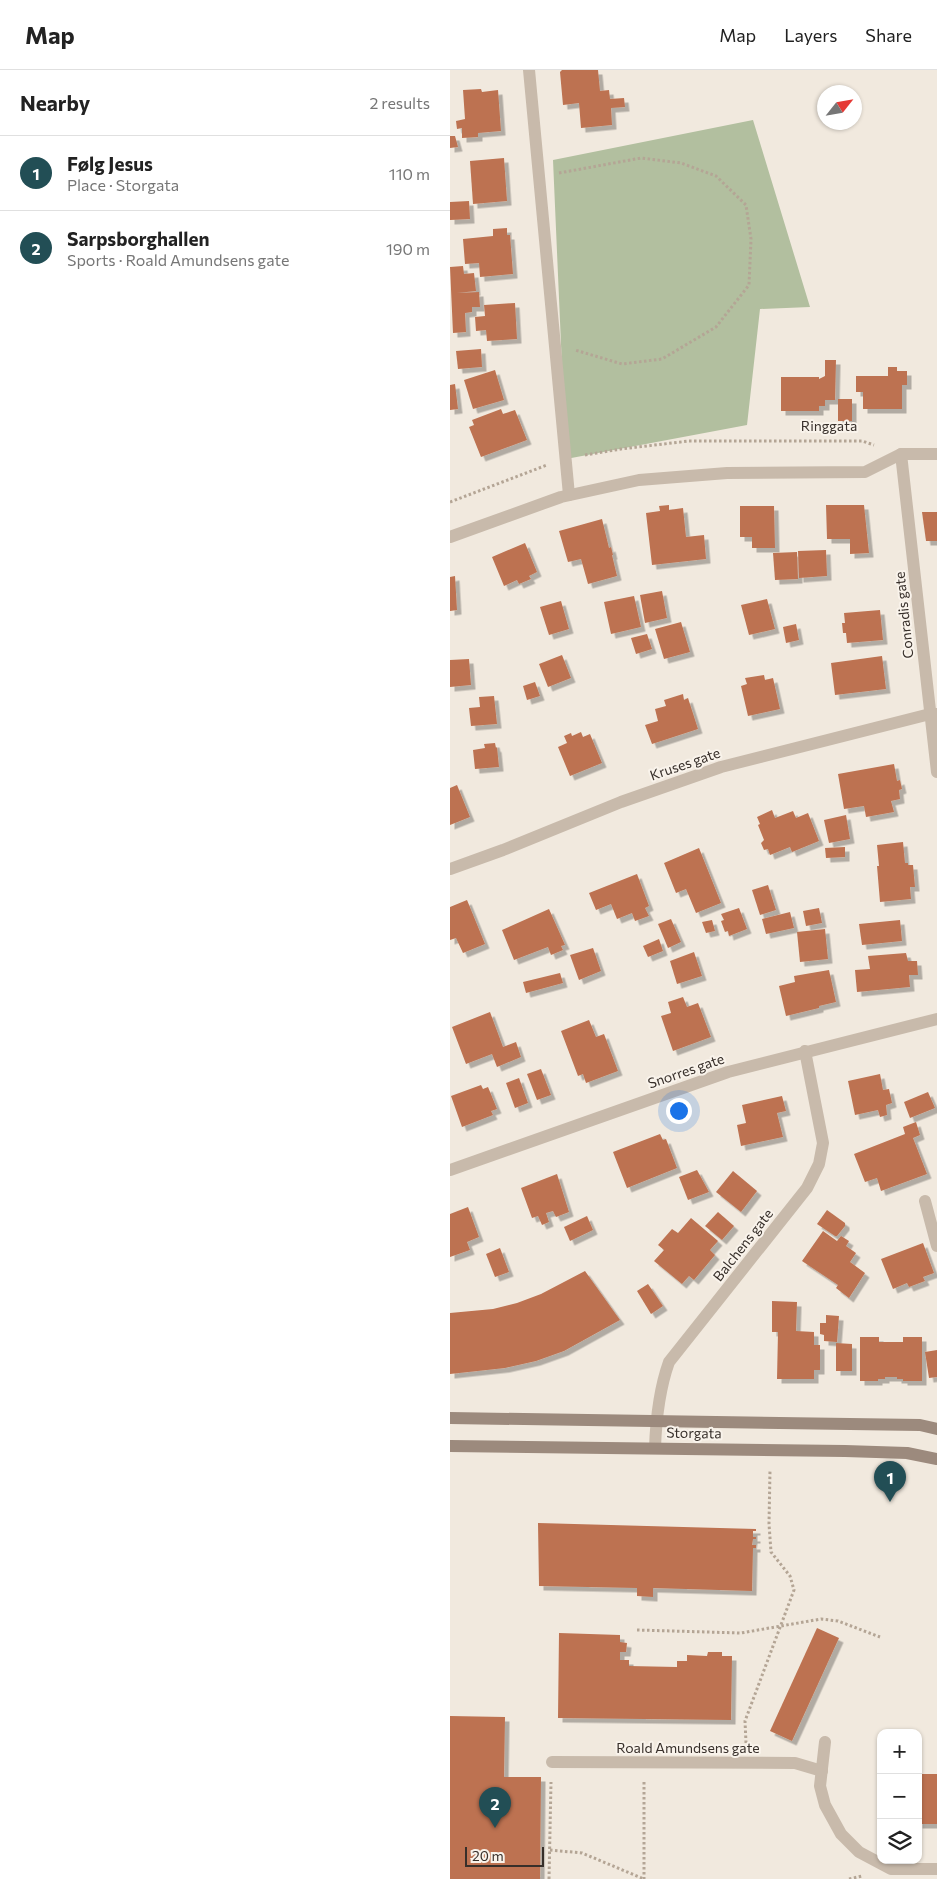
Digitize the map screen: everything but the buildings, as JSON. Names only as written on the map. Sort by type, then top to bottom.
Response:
[{"type":"street","points":[[529,70],[569,495]]},
{"type":"street","points":[[450,537],[569,495],[648,479],[727,473],[865,472],[901,454],[937,454]]},
{"type":"street","name":"Conradis gate","points":[[901,454],[933,714],[937,772]]},
{"type":"street","name":"Kruses gate","points":[[450,869],[503,850],[621,802],[721,767],[933,714]]},
{"type":"street","name":"Snorres gate","points":[[450,1170],[728,1072],[937,1019]]},
{"type":"street","name":"Balchens gate","points":[[655,1448],[656,1421],[663,1380],[669,1362],[807,1188],[819,1164],[822,1143],[806,1052]]},
{"type":"street","points":[[925,1201],[937,1246]]},
{"type":"street","name":"Storgata","points":[[450,1418],[920,1425],[937,1428]]},
{"type":"street","name":"Storgata","points":[[450,1446],[770,1449],[907,1453],[937,1459]]},
{"type":"street","points":[[825,1742],[820,1786],[825,1805],[841,1834],[859,1852],[891,1868],[937,1869]]},
{"type":"street","name":"Roald Amundsens gate","points":[[552,1762],[644,1764],[795,1763],[822,1771]]},
{"type":"path","points":[[554,174],[641,158],[681,163],[716,176],[746,205],[751,239],[749,285],[716,327],[662,359],[622,364],[555,344]]},
{"type":"path","name":"Ringgata","points":[[450,502],[566,459],[621,449],[689,441],[862,441],[901,454]]},
{"type":"path","points":[[746,1764],[745,1721],[794,1590],[790,1576],[772,1552],[769,1524],[770,1449]]},
{"type":"path","points":[[637,1630],[741,1633],[821,1619],[838,1621],[880,1637]]},
{"type":"path","points":[[549,1879],[552,1762]]},
{"type":"path","points":[[550,1850],[582,1853],[644,1879],[644,1764]]},
{"type":"green space","points":[[753,120],[810,307],[760,309],[747,425],[566,459],[553,160]]},
{"type":"place","name":"Følg Jesus","points":[[890,1502]]},
{"type":"place","name":"Sarpsborghallen","points":[[495,1828]]}]
